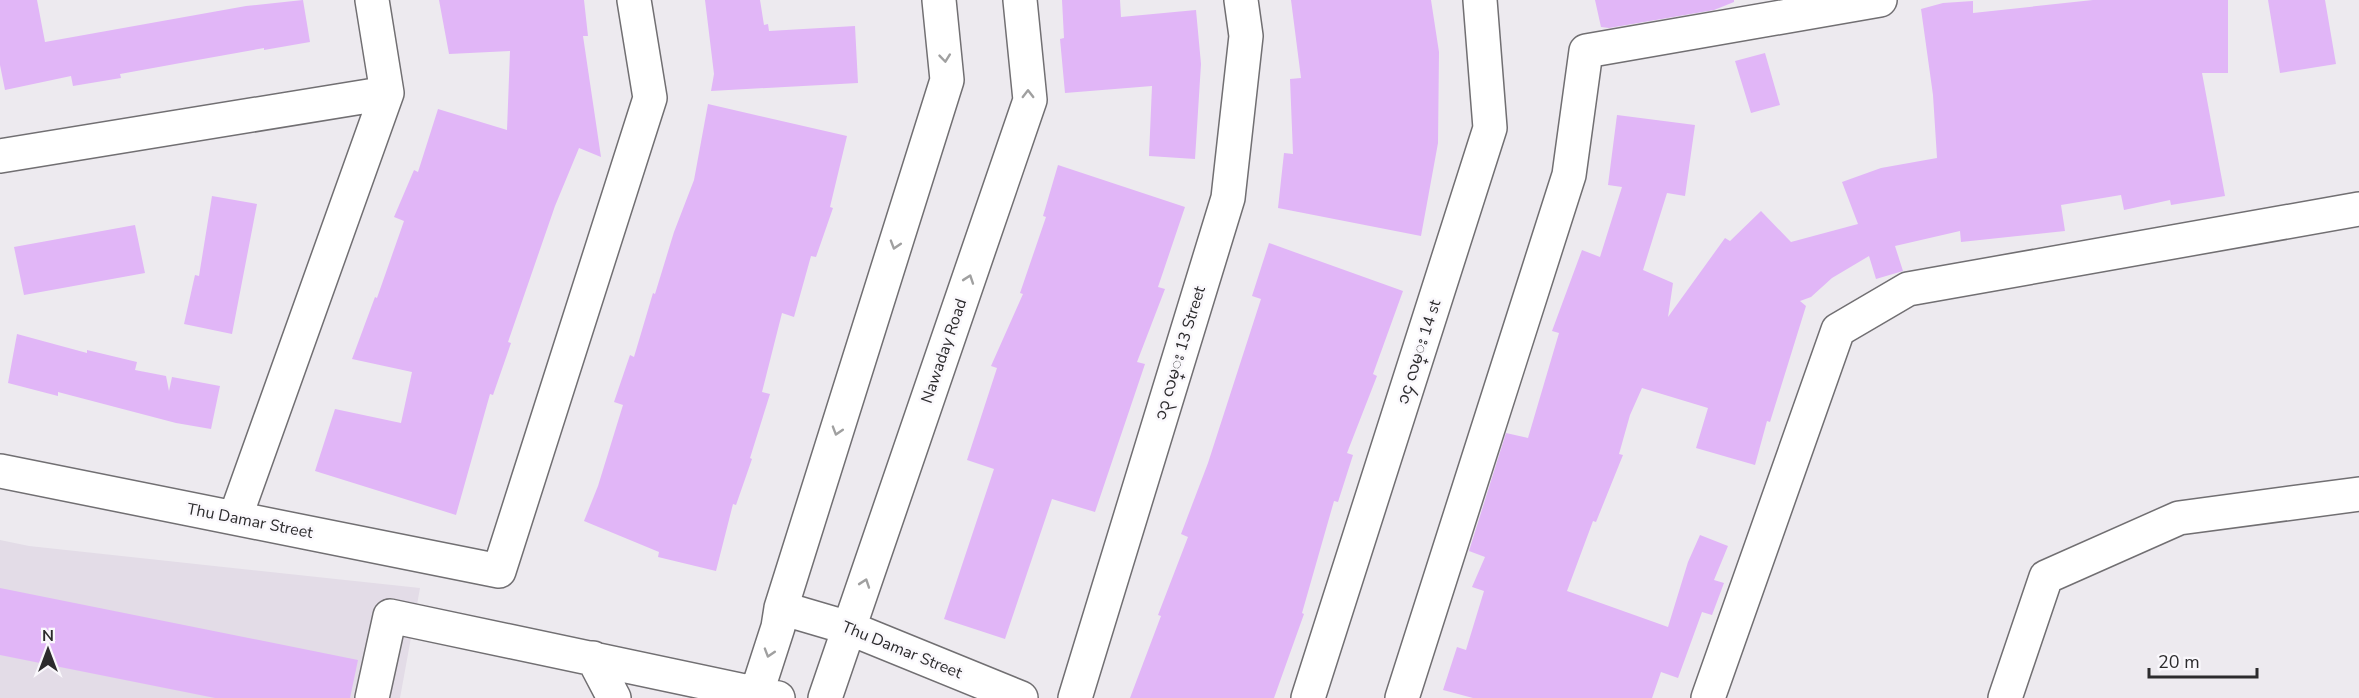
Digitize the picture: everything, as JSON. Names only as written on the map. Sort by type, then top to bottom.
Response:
[{"type":"street","points":[[235,518],[387,93],[372,0]]},
{"type":"street","name":"Thu Damar Street","points":[[0,471],[499,571],[650,98],[634,0]]},
{"type":"street","points":[[372,698],[390,616],[764,696],[781,608],[947,80],[939,0]]},
{"type":"street","name":"Nawaday Road","points":[[825,698],[1030,100],[1020,0]]},
{"type":"street","name":"၁၃ လမ္း 13 Street","points":[[1075,698],[1228,198],[1246,36],[1241,0]]},
{"type":"street","name":"၁၄ လမ္း 14 st","points":[[1308,698],[1490,128],[1480,0]]},
{"type":"street","points":[[1402,698],[1569,175],[1586,51],[1880,0]]},
{"type":"street","points":[[0,156],[387,93]]},
{"type":"street","points":[[1708,698],[1838,330],[1908,289],[2359,209]]},
{"type":"street","points":[[2005,698],[2046,577],[2179,518],[2359,494]]},
{"type":"street","name":"Thu Damar Street","points":[[781,608],[849,628],[1021,698]]},
{"type":"street","points":[[593,658],[614,698]]},
{"type":"shaded area","points":[[0,540],[29,546],[420,588],[400,698],[0,698]]},
{"type":"building","points":[[0,0],[37,0],[45,42],[246,6],[303,0],[310,42],[120,74],[121,78],[73,86],[71,76],[5,90],[0,65]]},
{"type":"building","points":[[439,0],[584,0],[588,36],[583,36],[601,157],[579,148],[555,206],[508,342],[511,343],[493,395],[490,394],[456,515],[315,471],[335,409],[401,423],[412,372],[352,359],[375,297],[377,298],[404,221],[394,217],[414,170],[418,172],[438,109],[507,130],[510,51],[449,54]]},
{"type":"building","points":[[705,0],[760,0],[764,25],[768,24],[769,31],[855,26],[858,83],[711,91],[714,74]]},
{"type":"building","points":[[1062,0],[1120,0],[1121,17],[1196,10],[1201,64],[1195,159],[1149,156],[1152,86],[1065,93],[1060,39],[1064,38]]},
{"type":"building","points":[[1291,0],[1431,0],[1439,52],[1438,143],[1421,236],[1278,208],[1284,153],[1293,154],[1290,79],[1301,78]]},
{"type":"building","points":[[1595,0],[1734,0],[1734,2],[1714,10],[1609,28],[1601,27]]},
{"type":"building","points":[[2093,0],[2228,0],[2228,73],[2202,73],[2225,196],[2171,205],[2170,200],[2124,210],[2121,195],[2061,205],[2065,231],[1961,242],[1960,231],[1895,246],[1903,271],[1876,279],[1869,256],[1832,278],[1811,297],[1800,301],[1806,306],[1770,422],[1767,421],[1755,465],[1696,448],[1708,408],[1642,388],[1630,415],[1619,454],[1623,455],[1596,522],[1593,521],[1567,591],[1668,627],[1688,562],[1700,535],[1728,546],[1714,580],[1724,583],[1712,615],[1702,612],[1678,678],[1661,672],[1652,698],[1473,698],[1443,690],[1457,647],[1466,650],[1484,591],[1472,587],[1485,557],[1469,551],[1506,433],[1528,438],[1559,333],[1552,331],[1582,250],[1600,257],[1622,187],[1608,185],[1617,115],[1695,125],[1685,196],[1667,193],[1643,270],[1673,283],[1668,317],[1725,238],[1730,241],[1761,211],[1791,242],[1858,224],[1842,182],[1881,168],[1937,158],[1933,95],[1921,9],[1943,3],[1973,1],[1973,13]]},
{"type":"building","points":[[2268,0],[2325,0],[2336,64],[2280,73]]},
{"type":"building","points":[[1765,53],[1780,105],[1751,113],[1735,61]]},
{"type":"building","points":[[708,104],[847,136],[830,207],[833,208],[816,257],[811,256],[794,317],[782,313],[762,392],[770,394],[750,458],[752,459],[736,505],[733,504],[716,571],[658,557],[659,552],[584,521],[598,486],[623,405],[614,402],[630,355],[634,357],[653,293],[655,294],[674,232],[694,180]]},
{"type":"building","points":[[1058,165],[1185,207],[1158,287],[1165,289],[1137,362],[1145,364],[1095,512],[1052,499],[1005,639],[944,619],[994,469],[967,460],[997,368],[991,366],[1023,294],[1020,293],[1046,217],[1043,216]]},
{"type":"building","points":[[212,196],[257,204],[232,334],[184,324],[195,275],[199,276]]},
{"type":"building","points":[[135,225],[145,273],[24,295],[14,247]]},
{"type":"building","points":[[1269,243],[1403,291],[1373,374],[1377,376],[1347,453],[1353,455],[1338,502],[1334,501],[1302,613],[1304,614],[1274,698],[1130,698],[1188,537],[1181,534],[1208,463],[1261,299],[1252,296]]},
{"type":"building","points":[[17,334],[87,353],[87,350],[137,362],[135,370],[166,376],[169,391],[172,377],[220,386],[211,429],[176,423],[58,392],[58,396],[8,383]]},
{"type":"building","points":[[0,588],[358,660],[350,698],[215,698],[0,655]]}]
